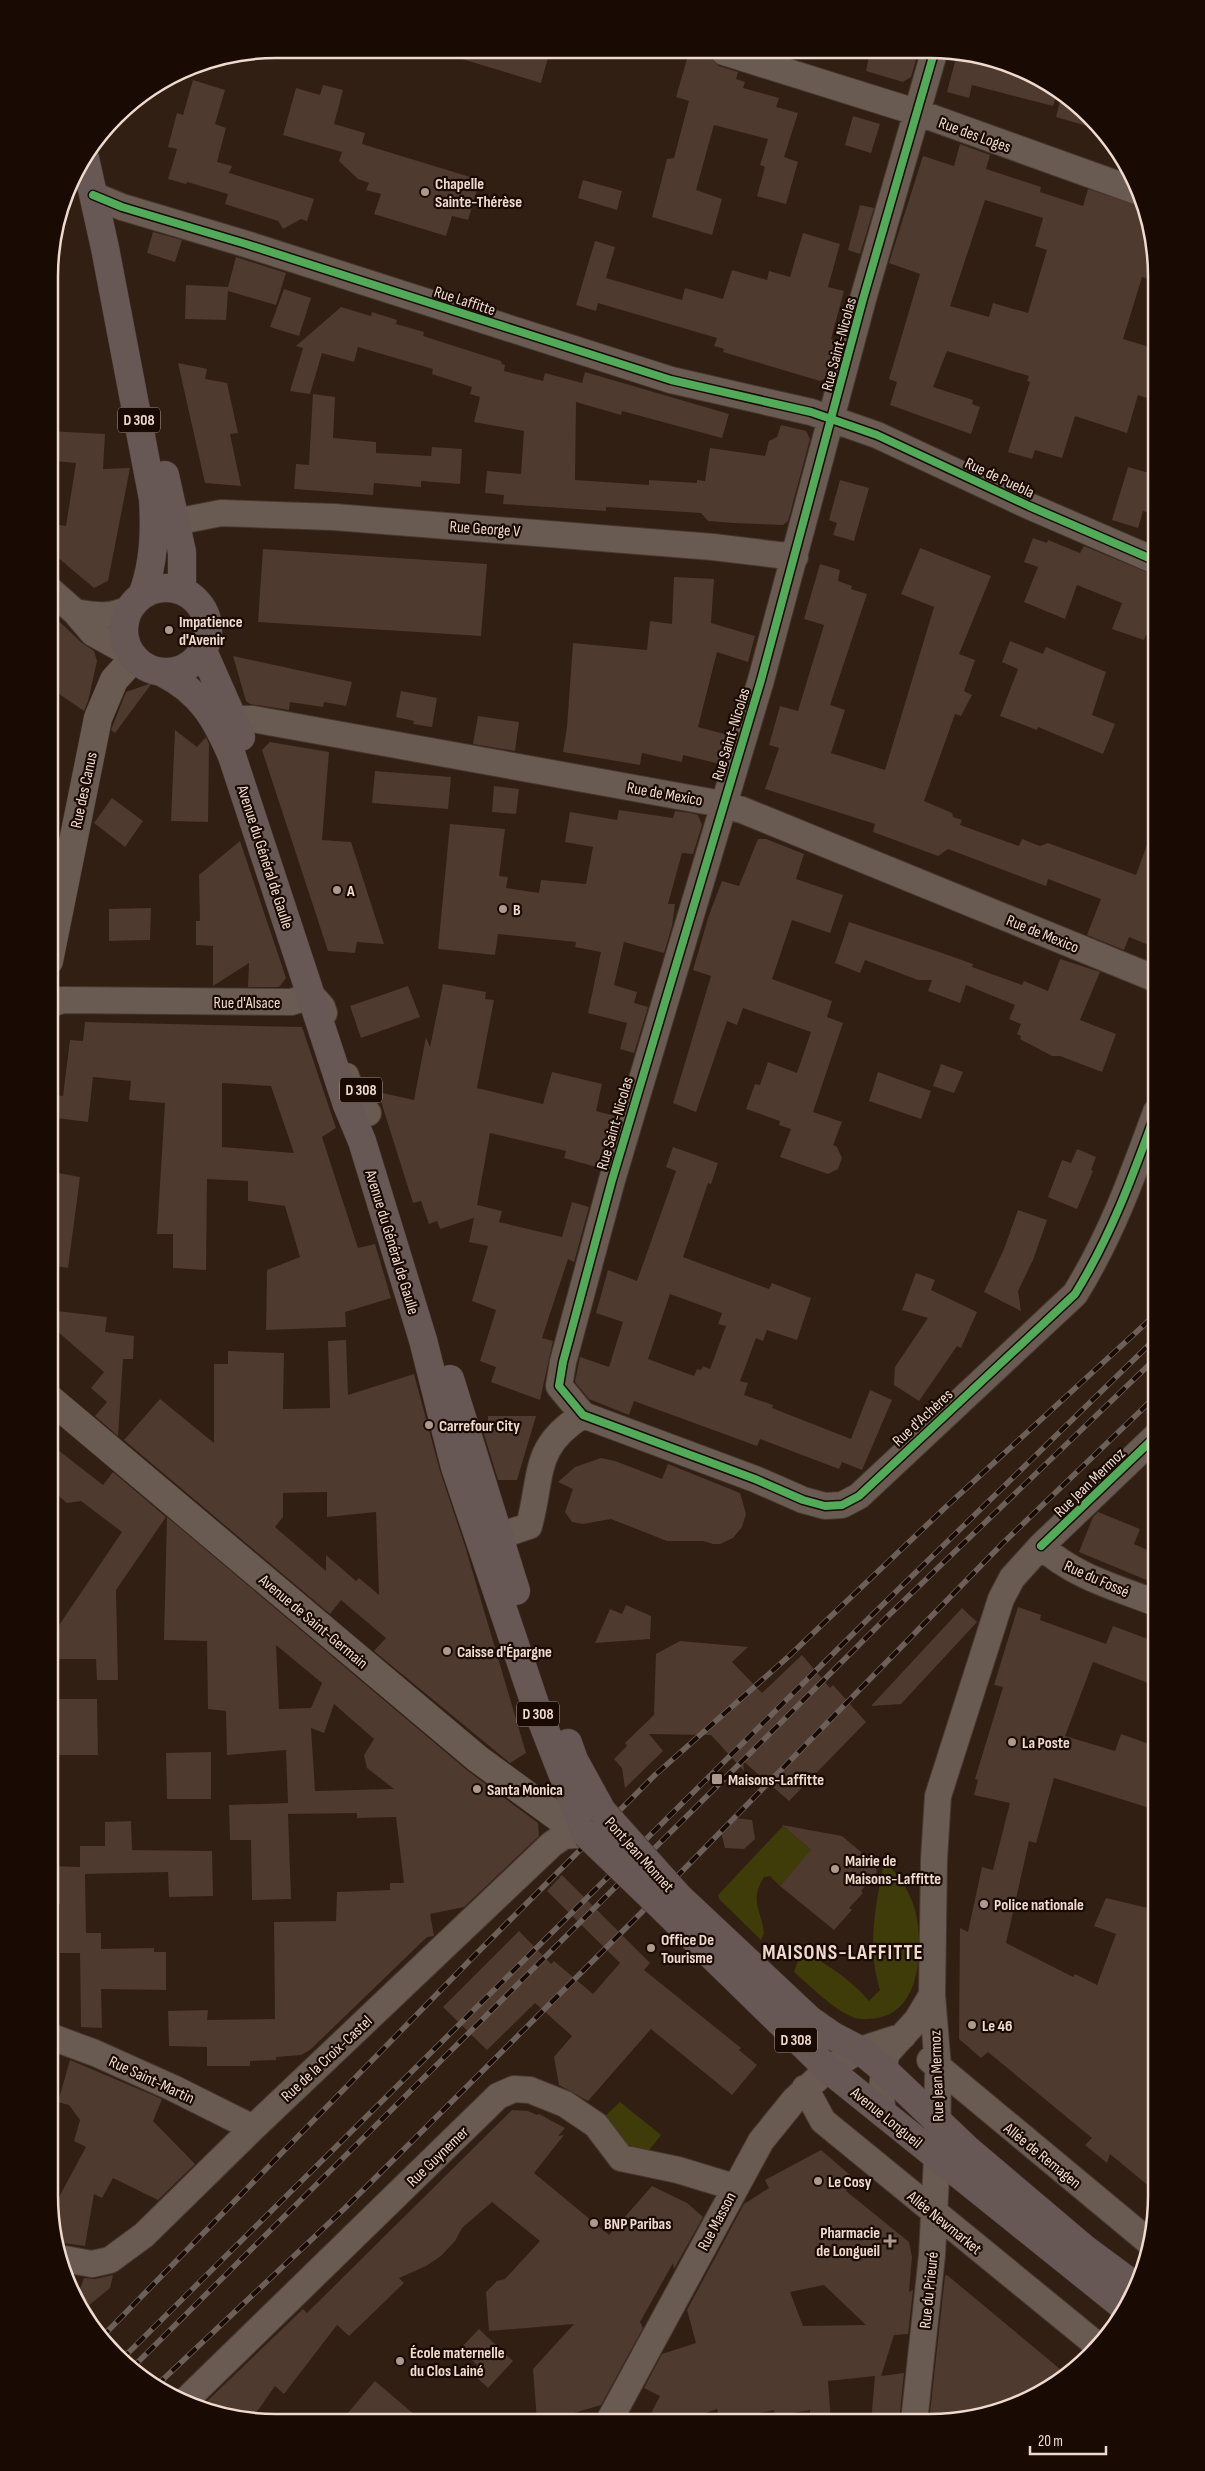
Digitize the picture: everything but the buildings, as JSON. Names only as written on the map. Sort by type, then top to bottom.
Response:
[{"type":"main road","name":"D 308","points":[[87,166],[105,248],[153,499],[155,528],[152,569],[136,601]]},
{"type":"main road","name":"D 308","points":[[105,248],[152,420],[182,552],[182,589]]},
{"type":"main road","points":[[162,587],[182,589],[197,600],[207,616],[209,634],[203,651],[193,664],[179,671],[163,673],[147,668],[132,656],[124,639],[124,623],[136,601],[162,587]]},
{"type":"main road","name":"Avenue du Général de Gaulle","points":[[203,651],[235,719],[263,796],[368,1113],[539,1663],[574,1760],[602,1811]]},
{"type":"main road","name":"Rue des Canus","points":[[58,916],[98,718],[114,680],[132,656]]},
{"type":"main road","name":"Avenue du Général de Gaulle","points":[[163,673],[181,682],[216,720],[232,756],[362,1141],[423,1340],[459,1478],[538,1714],[586,1834]]},
{"type":"main road","name":"Avenue de Saint-Germain","points":[[58,1406],[478,1759],[567,1824],[586,1834]]},
{"type":"main road","name":"Pont Jean Monnet","points":[[602,1811],[672,1904]]},
{"type":"main road","name":"Pont Jean Monnet","points":[[586,1834],[672,1904]]},
{"type":"main road","name":"Avenue Longueil","points":[[672,1904],[810,2020],[833,2036],[860,2050],[883,2068],[938,2122],[1052,2222],[1130,2282]]},
{"type":"main road","name":"Avenue Longueil","points":[[672,1904],[828,2069],[876,2103],[937,2157],[1119,2303]]},
{"type":"street","name":"Rue des Loges","points":[[743,58],[919,113],[1129,189]]},
{"type":"street","name":"Rue Saint-Nicolas","points":[[583,1415],[559,1386],[562,1362],[612,1180],[722,804],[761,680],[832,421],[863,299],[919,113],[933,58]]},
{"type":"street","name":"Rue Laffitte","points":[[93,195],[122,207],[246,244],[671,380],[811,412],[832,421]]},
{"type":"street","name":"Rue de Puebla","points":[[832,421],[877,435],[1029,506],[1148,558]]},
{"type":"street","name":"Rue George V","points":[[175,522],[221,513],[334,517],[704,546],[794,557]]},
{"type":"street","points":[[58,597],[75,612],[93,633],[132,656]]},
{"type":"street","points":[[75,612],[98,616],[118,614],[136,601]]},
{"type":"street","name":"Rue de Mexico","points":[[235,719],[253,719],[722,804],[742,810],[1148,977]]},
{"type":"street","points":[[312,996],[322,1007],[352,1094],[368,1113]]},
{"type":"street","name":"Rue d'Alsace","points":[[58,1002],[62,1000],[291,1002],[312,996]]},
{"type":"street","name":"Rue d'Achères","points":[[583,1415],[755,1479],[804,1500],[825,1506],[842,1505],[859,1496],[1075,1294],[1097,1258],[1122,1204],[1148,1134]]},
{"type":"street","points":[[459,1478],[471,1486],[486,1532],[499,1536],[529,1526],[537,1494],[538,1474],[550,1441],[566,1426],[583,1415]]},
{"type":"street","name":"Rue Jean Mermoz","points":[[937,2157],[938,2067],[932,1995],[934,1859],[938,1796],[1001,1600],[1012,1578],[1041,1546],[1148,1444]]},
{"type":"street","name":"Rue du Fossé","points":[[1041,1546],[1056,1560],[1090,1577],[1148,1600]]},
{"type":"street","name":"Rue de la Croix-Castel","points":[[67,2259],[92,2264],[110,2260],[144,2235],[253,2128],[552,1844],[564,1836],[586,1834]]},
{"type":"street","name":"Rue Jean Mermoz","points":[[883,2068],[886,2054],[903,2036],[924,2009],[932,1995]]},
{"type":"street","name":"Rue Masson","points":[[613,2414],[760,2140],[806,2088],[828,2069],[860,2050],[903,2036]]},
{"type":"street","name":"Allée de Remagen","points":[[903,2036],[1143,2236]]},
{"type":"street","name":"Rue Saint-Martin","points":[[58,2039],[95,2053],[173,2088],[253,2128]]},
{"type":"street","points":[[883,2068],[876,2103],[895,2100],[927,2125],[938,2122]]},
{"type":"street","name":"Allée Newmarket","points":[[806,2088],[823,2121],[1091,2341]]},
{"type":"street","name":"Rue Guynemer","points":[[190,2396],[498,2096],[514,2089],[530,2090],[565,2104],[596,2125],[621,2158],[678,2170],[734,2187]]},
{"type":"street","name":"Rue du Prieuré","points":[[915,2414],[934,2212],[937,2157]]},
{"type":"shaded area","points":[[783,1826],[812,1851],[780,1886],[770,1876],[764,1877],[757,1892],[757,1905],[764,1933],[761,1940],[719,1899],[718,1895]]},
{"type":"shaded area","points":[[889,1866],[905,1886],[915,1909],[919,1939],[917,1968],[909,1995],[901,2005],[891,2013],[878,2018],[858,2019],[839,2010],[794,1972],[798,1960],[809,1954],[841,1975],[869,2001],[880,1990],[874,1959],[874,1929],[883,1867]]},
{"type":"shaded area","points":[[620,2102],[661,2135],[646,2154],[630,2151],[603,2118]]},
{"type":"railway","points":[[107,2332],[476,1954],[655,1775],[788,1657],[949,1504],[1148,1321]]},
{"type":"railway","points":[[127,2355],[867,1620],[1148,1346]]},
{"type":"railway","points":[[137,2363],[890,1614],[1148,1366]]},
{"type":"railway","points":[[161,2381],[344,2209],[648,1906],[1002,1544],[1148,1404]]},
{"type":"cycle path","points":[[933,58],[863,299],[761,680],[612,1180],[563,1362],[559,1386],[583,1415],[755,1479],[803,1500],[825,1506],[842,1505],[859,1496],[1075,1294],[1100,1250],[1130,1182],[1148,1134]]},
{"type":"cycle path","points":[[93,195],[122,207],[246,244],[671,380],[811,412],[877,435],[1029,506],[1148,558]]},
{"type":"cycle path","points":[[1041,1546],[1148,1444]]},
{"type":"place","name":"Chapelle Sainte-Thérèse","points":[[425,192]]},
{"type":"place","name":"Impatience d'Avenir","points":[[169,630]]},
{"type":"place","name":"A","points":[[337,890]]},
{"type":"place","name":"B","points":[[503,909]]},
{"type":"place","name":"Carrefour City","points":[[429,1425]]},
{"type":"place","name":"Caisse d'Épargne","points":[[447,1651]]},
{"type":"place","name":"La Poste","points":[[1012,1742]]},
{"type":"place","name":"Maisons-Laffitte","points":[[717,1779]]},
{"type":"place","name":"Santa Monica","points":[[477,1789]]},
{"type":"place","name":"Mairie de Maisons-Laffitte","points":[[835,1869]]},
{"type":"place","name":"Police nationale","points":[[984,1904]]},
{"type":"place","name":"Office De Tourisme","points":[[651,1948]]},
{"type":"place","name":"Le 46","points":[[972,2025]]},
{"type":"place","name":"Le Cosy","points":[[818,2181]]},
{"type":"place","name":"BNP Paribas","points":[[594,2223]]},
{"type":"place","name":"Pharmacie de Longueil","points":[[890,2241]]},
{"type":"place","name":"École maternelle du Clos Lainé","points":[[400,2361]]},
{"type":"district","name":"MAISONS-LAFFITTE","points":[[843,1952]]}]
